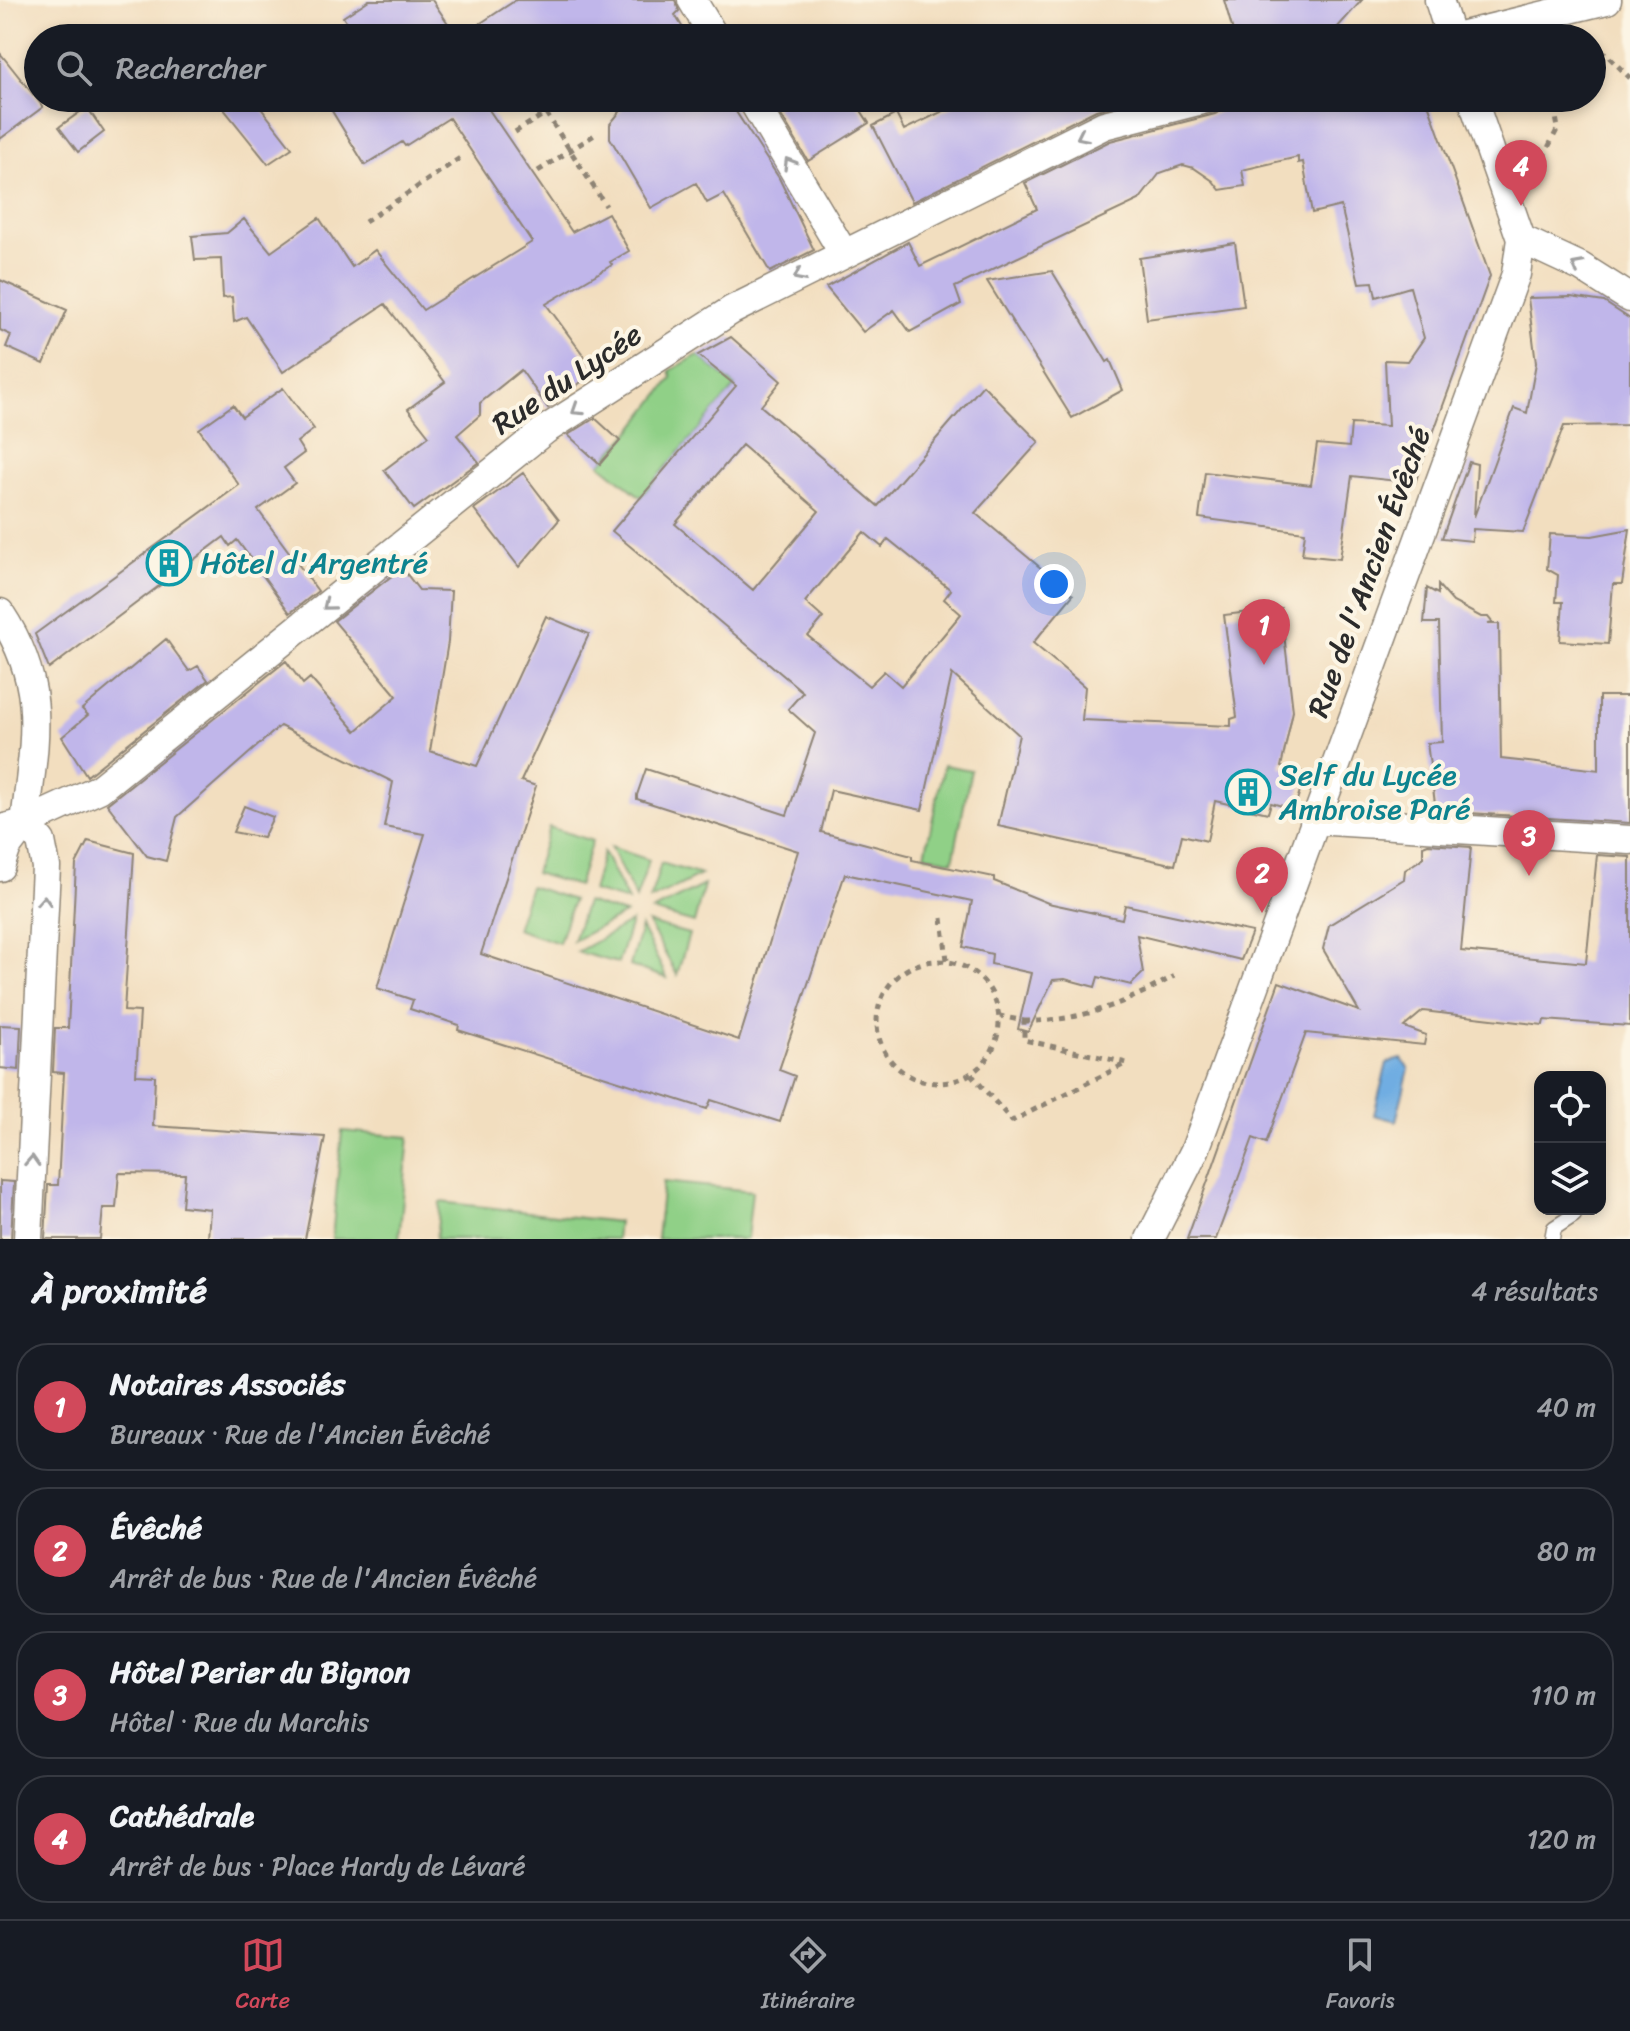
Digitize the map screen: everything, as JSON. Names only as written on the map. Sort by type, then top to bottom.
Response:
[{"type":"street","points":[[692,0],[707,24]]},
{"type":"street","points":[[1439,0],[1447,24]]},
{"type":"street","points":[[1508,24],[1607,0]]},
{"type":"street","points":[[759,112],[844,254]]},
{"type":"street","name":"Rue du Lycée","points":[[13,826],[99,789],[545,430],[732,310],[1104,125],[1155,112]]},
{"type":"street","points":[[1477,112],[1521,239],[1581,267],[1630,298]]},
{"type":"street","name":"Rue de l'Ancien Évêché","points":[[1150,1239],[1195,1150],[1516,274],[1521,239]]},
{"type":"street","points":[[0,613],[30,670],[37,735],[0,867]]},
{"type":"street","points":[[1314,820],[1630,840]]},
{"type":"street","points":[[13,826],[41,841],[46,867],[28,1239]]},
{"type":"lane","points":[[1552,1239],[1554,1228],[1574,1215]]},
{"type":"path","points":[[1606,54],[1630,78]]},
{"type":"path","points":[[1529,187],[1558,128],[1555,112]]},
{"type":"path","points":[[515,132],[546,113],[606,206]]},
{"type":"path","points":[[538,171],[596,134]]},
{"type":"path","points":[[365,222],[463,156]]},
{"type":"path","points":[[942,918],[947,961]]},
{"type":"path","points":[[947,961],[966,967],[983,979],[994,996],[1000,1016],[993,1049],[971,1074],[951,1082],[929,1082],[909,1076],[892,1063],[881,1045],[878,1013],[890,984],[906,969],[925,962],[947,961]]},
{"type":"path","points":[[1000,1016],[1054,1022],[1135,998],[1174,976]]},
{"type":"path","points":[[971,1074],[1012,1121],[1127,1063],[1024,1040],[1024,1021]]},
{"type":"green space","points":[[698,355],[736,386],[641,497],[600,464],[631,431],[672,378],[670,371]]},
{"type":"green space","points":[[944,765],[971,770],[953,861],[925,855]]},
{"type":"green space","points":[[549,827],[592,841],[578,886],[535,873]]},
{"type":"green space","points":[[610,847],[649,860],[636,899]]},
{"type":"green space","points":[[603,852],[628,901],[592,891]]},
{"type":"green space","points":[[661,863],[701,875],[650,900]]},
{"type":"green space","points":[[704,885],[694,923],[652,911]]},
{"type":"green space","points":[[530,886],[573,900],[559,943],[516,929]]},
{"type":"green space","points":[[586,902],[625,914],[573,941]]},
{"type":"green space","points":[[631,922],[618,963],[577,952]]},
{"type":"green space","points":[[648,923],[689,934],[677,975]]},
{"type":"green space","points":[[641,927],[667,978],[630,966]]},
{"type":"green space","points":[[342,1131],[409,1137],[399,1239],[332,1239]]},
{"type":"green space","points":[[663,1182],[752,1191],[747,1239],[657,1239]]},
{"type":"green space","points":[[440,1202],[618,1222],[616,1239],[436,1239]]},
{"type":"water","points":[[1402,1059],[1409,1069],[1396,1121],[1374,1115],[1387,1063]]},
{"type":"building","points":[[369,0],[432,0],[448,24],[348,24],[343,17]]},
{"type":"building","points":[[516,0],[675,0],[679,11],[675,15],[680,24],[479,24]]},
{"type":"building","points":[[1224,0],[1362,0],[1341,24],[1231,24]]},
{"type":"building","points":[[0,53],[24,83],[24,112],[36,112],[0,139]]},
{"type":"building","points":[[80,112],[90,112],[104,132],[78,152],[59,127]]},
{"type":"building","points":[[226,112],[264,112],[292,148],[268,164]]},
{"type":"building","points":[[333,112],[491,112],[572,232],[608,213],[629,251],[610,262],[612,265],[546,304],[595,371],[548,408],[521,370],[480,403],[480,415],[457,435],[479,462],[414,509],[384,470],[429,436],[408,409],[445,382],[385,304],[283,372],[246,317],[234,322],[232,297],[223,298],[221,259],[195,260],[192,236],[227,233],[244,219],[271,252],[319,218],[352,267],[375,250],[423,310],[532,242],[449,118],[405,146],[402,142],[365,165]]},
{"type":"building","points":[[620,112],[736,112],[779,178],[814,250],[770,272],[724,194],[707,203],[696,183],[651,208],[610,138],[610,124]]},
{"type":"building","points":[[779,112],[862,112],[869,123],[808,161]]},
{"type":"building","points":[[941,112],[1092,112],[912,202],[873,126],[896,114],[904,130]]},
{"type":"building","points":[[1431,112],[1490,276],[1415,483],[1352,476],[1340,559],[1302,555],[1305,532],[1199,518],[1205,472],[1311,485],[1317,444],[1349,447],[1351,424],[1388,426],[1385,360],[1408,361],[1424,338],[1410,287],[1376,297],[1373,282],[1359,283],[1341,206],[1312,213],[1303,162],[1298,163],[1298,157],[1242,170],[1245,186],[1220,190],[1194,168],[1183,165],[1160,173],[1139,200],[955,287],[961,304],[910,332],[894,310],[863,332],[826,287],[908,242],[920,266],[1037,209],[1025,183],[1110,141],[1215,114]]},
{"type":"building","points":[[1235,243],[1244,306],[1147,319],[1139,258]]},
{"type":"building","points":[[1052,271],[1107,362],[1110,360],[1123,390],[1072,418],[987,281]]},
{"type":"building","points":[[0,280],[67,310],[44,364],[6,347],[11,335],[0,330]]},
{"type":"building","points":[[1571,297],[1604,302],[1630,319],[1630,425],[1564,426],[1523,532],[1473,529],[1472,541],[1442,538],[1469,462],[1477,464],[1474,517],[1514,408],[1527,413],[1536,363],[1528,298]]},
{"type":"building","points":[[731,337],[781,381],[761,406],[878,506],[983,385],[1039,442],[975,513],[1073,595],[1033,643],[1085,687],[1082,720],[1231,726],[1231,719],[1237,717],[1224,615],[1281,608],[1293,711],[1281,767],[1306,773],[1294,809],[1271,803],[1268,813],[1215,801],[1207,841],[1182,835],[1175,865],[998,826],[1019,735],[952,674],[922,810],[831,790],[821,832],[912,856],[912,860],[994,877],[994,881],[1048,903],[1122,919],[1125,905],[1252,932],[1241,960],[1137,935],[1143,973],[1131,985],[1098,977],[1095,987],[1065,979],[1053,980],[1028,1032],[1018,1029],[1031,973],[991,964],[992,954],[963,947],[972,901],[845,874],[779,1070],[795,1076],[780,1122],[711,1100],[707,1109],[458,1030],[459,1025],[410,1009],[413,1000],[377,988],[425,834],[384,827],[393,782],[280,726],[177,817],[166,861],[147,856],[107,804],[286,661],[303,684],[310,678],[356,731],[397,696],[334,621],[402,568],[419,590],[451,591],[448,642],[430,751],[477,766],[546,616],[589,634],[521,781],[536,786],[481,954],[739,1040],[798,851],[637,799],[637,795],[646,769],[787,815],[815,733],[788,709],[803,692],[612,531],[736,386],[698,355]],"holes":[[[742,445],[819,511],[753,590],[675,524]],[[864,532],[882,547],[888,539],[951,590],[944,599],[961,614],[901,686],[884,671],[869,686],[808,636],[823,618],[805,602]]]},
{"type":"building","points":[[283,388],[314,429],[297,442],[304,453],[284,468],[295,483],[258,510],[318,591],[290,613],[237,540],[230,546],[224,537],[49,669],[35,634],[239,485],[199,429],[233,405],[242,417]]},
{"type":"building","points":[[595,418],[620,441],[600,464],[568,435]]},
{"type":"building","points":[[523,473],[559,520],[519,567],[474,509]]},
{"type":"building","points":[[1630,529],[1622,584],[1613,584],[1608,644],[1560,641],[1563,602],[1556,602],[1558,575],[1547,569],[1550,534],[1592,536]]},
{"type":"building","points":[[1438,585],[1453,602],[1481,617],[1488,617],[1493,623],[1488,624],[1499,624],[1501,759],[1599,770],[1599,696],[1630,696],[1630,823],[1436,811],[1427,743],[1442,742],[1439,623],[1424,623],[1427,588],[1438,594]]},
{"type":"building","points":[[166,639],[189,671],[198,666],[208,680],[87,776],[62,737],[88,715],[82,709]]},
{"type":"building","points":[[244,806],[273,817],[263,838],[233,832]]},
{"type":"building","points":[[88,841],[134,853],[124,1011],[140,1012],[136,1075],[155,1076],[153,1126],[325,1137],[305,1239],[208,1239],[210,1209],[182,1206],[185,1174],[119,1173],[116,1208],[103,1208],[100,1239],[45,1239],[48,1185],[58,1185],[64,1073],[53,1072],[55,1028],[68,1028],[76,864]]},
{"type":"building","points":[[1423,846],[1471,847],[1461,951],[1586,963],[1597,855],[1630,857],[1630,1026],[1544,1020],[1543,1025],[1423,1011],[1404,1027],[1426,1035],[1424,1045],[1306,1033],[1266,1143],[1253,1138],[1216,1239],[1187,1239],[1279,982],[1359,1011],[1323,949],[1329,925],[1404,879],[1405,870],[1423,858]]},
{"type":"building","points":[[0,1025],[21,1026],[19,1070],[0,1068]]},
{"type":"building","points":[[0,1181],[14,1182],[11,1239],[0,1239]]},
{"type":"place","name":"Cathédrale","points":[[1521,206]]},
{"type":"place","name":"Hôtel d'Argentré","points":[[169,563]]},
{"type":"place","name":"Notaires Associés","points":[[1264,665]]},
{"type":"place","name":"Self du Lycée Ambroise Paré","points":[[1248,792]]},
{"type":"place","name":"Hôtel Perier du Bignon","points":[[1529,876]]},
{"type":"place","name":"Évêché","points":[[1262,913]]}]
